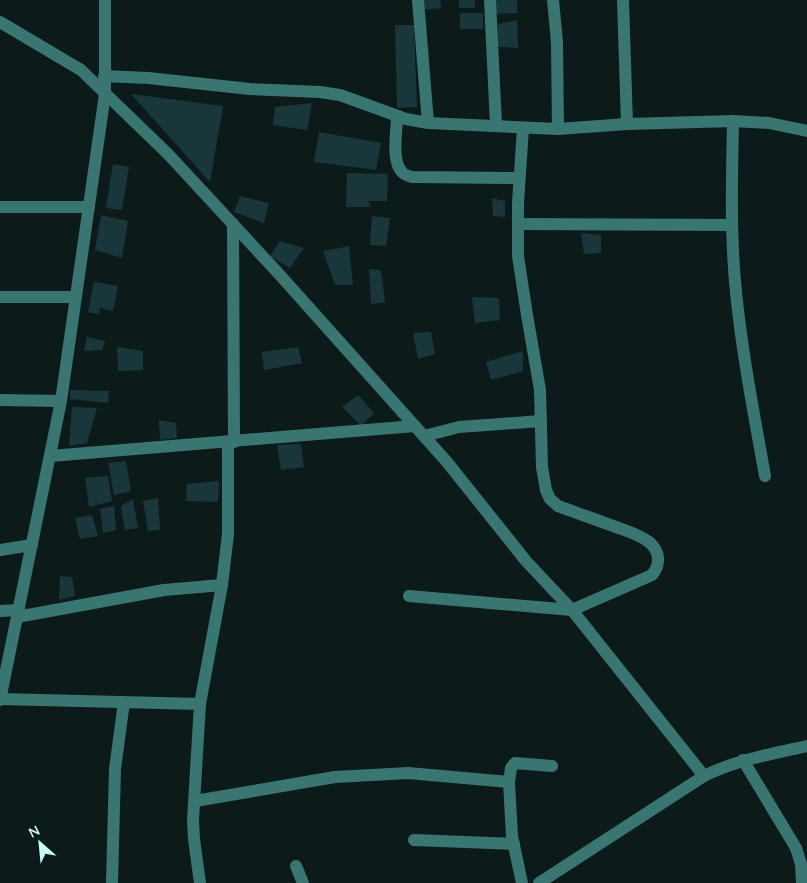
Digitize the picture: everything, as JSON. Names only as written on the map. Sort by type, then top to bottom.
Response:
[{"type":"street","points":[[105,0],[105,94],[61,401],[18,613],[5,655],[0,700],[200,704]]},
{"type":"street","points":[[418,0],[428,123]]},
{"type":"street","points":[[490,0],[496,125]]},
{"type":"street","points":[[553,0],[557,42],[558,130]]},
{"type":"street","points":[[623,0],[626,124]]},
{"type":"street","points":[[0,22],[81,70],[168,154],[447,462],[526,561],[572,610],[704,776]]},
{"type":"street","points":[[104,76],[148,78],[250,89],[320,92],[340,95],[398,116],[428,123],[496,125],[558,130],[626,124],[733,120],[770,123],[807,131]]},
{"type":"street","points":[[398,116],[396,159],[398,167],[403,173],[412,177],[519,178]]},
{"type":"street","points":[[733,120],[732,225],[736,290],[741,339],[765,476]]},
{"type":"street","points":[[409,596],[572,610],[652,576],[658,568],[659,558],[655,548],[648,541],[632,533],[558,506],[550,500],[546,490],[542,467],[540,390],[518,256],[519,178],[523,128]]},
{"type":"street","points":[[0,207],[89,207]]},
{"type":"street","points":[[200,883],[194,839],[194,800],[200,704],[222,585],[228,534],[231,442],[233,224]]},
{"type":"street","points":[[518,224],[732,225]]},
{"type":"street","points":[[0,298],[76,297]]},
{"type":"street","points":[[0,400],[61,401]]},
{"type":"street","points":[[424,436],[460,427],[541,421]]},
{"type":"street","points":[[50,456],[415,426]]},
{"type":"street","points":[[0,550],[32,545]]},
{"type":"street","points":[[0,611],[18,613],[164,590],[222,585]]},
{"type":"street","points":[[112,883],[115,769],[124,702]]},
{"type":"street","points":[[539,883],[704,776],[743,760],[807,746]]},
{"type":"street","points":[[743,760],[796,848],[801,864],[802,883]]},
{"type":"street","points":[[522,883],[514,844],[509,782],[511,768],[515,763],[552,766]]},
{"type":"street","points":[[194,800],[335,777],[408,773],[509,782]]},
{"type":"street","points":[[414,840],[514,844]]},
{"type":"street","points":[[296,866],[303,883]]},
{"type":"building","points":[[423,0],[440,0],[441,8],[423,10]]},
{"type":"building","points":[[459,0],[475,0],[475,8],[459,8]]},
{"type":"building","points":[[493,0],[517,0],[517,13],[494,14]]},
{"type":"building","points":[[460,13],[483,13],[483,29],[460,29]]},
{"type":"building","points":[[517,20],[518,48],[498,47],[498,24]]},
{"type":"building","points":[[395,25],[414,25],[417,107],[397,108]]},
{"type":"building","points":[[131,94],[223,106],[210,182]]},
{"type":"building","points":[[312,103],[307,130],[273,125],[275,107]]},
{"type":"building","points":[[319,132],[381,143],[376,170],[314,162]]},
{"type":"building","points":[[113,164],[129,167],[122,210],[106,208]]},
{"type":"building","points":[[347,173],[388,174],[387,201],[368,201],[371,207],[346,207]]},
{"type":"building","points":[[240,196],[269,203],[264,223],[234,212]]},
{"type":"building","points":[[492,198],[505,201],[505,217],[493,216]]},
{"type":"building","points":[[101,215],[128,221],[122,258],[95,250]]},
{"type":"building","points":[[372,216],[390,218],[386,246],[370,245]]},
{"type":"building","points":[[581,233],[601,235],[601,253],[584,254]]},
{"type":"building","points":[[280,241],[304,248],[290,268],[270,256]]},
{"type":"building","points":[[349,246],[353,285],[335,285],[323,251]]},
{"type":"building","points":[[369,269],[381,270],[385,302],[371,304]]},
{"type":"building","points":[[94,282],[118,286],[113,311],[100,308],[99,314],[88,312]]},
{"type":"building","points":[[472,297],[499,298],[500,320],[475,323]]},
{"type":"building","points":[[431,332],[435,354],[418,359],[413,333]]},
{"type":"building","points":[[87,337],[105,341],[102,350],[84,351]]},
{"type":"building","points":[[117,347],[143,351],[143,370],[118,371]]},
{"type":"building","points":[[298,347],[302,363],[264,370],[262,352]]},
{"type":"building","points":[[523,351],[523,371],[491,380],[486,362]]},
{"type":"building","points":[[70,390],[109,391],[108,403],[70,399]]},
{"type":"building","points":[[358,395],[374,413],[361,426],[342,407]]},
{"type":"building","points":[[72,407],[97,408],[87,443],[69,446]]},
{"type":"building","points":[[159,420],[176,423],[177,438],[160,440]]},
{"type":"building","points":[[301,444],[304,467],[281,470],[277,445]]},
{"type":"building","points":[[126,461],[131,491],[114,495],[108,463]]},
{"type":"building","points":[[108,476],[112,501],[89,507],[85,478]]},
{"type":"building","points":[[219,481],[218,502],[186,501],[187,484]]},
{"type":"building","points":[[158,498],[160,530],[148,531],[143,501]]},
{"type":"building","points":[[133,499],[138,528],[125,530],[121,506]]},
{"type":"building","points":[[114,506],[116,530],[103,533],[100,509]]},
{"type":"building","points":[[92,515],[98,536],[80,539],[75,518]]},
{"type":"building","points":[[60,576],[72,577],[75,596],[59,600]]}]
